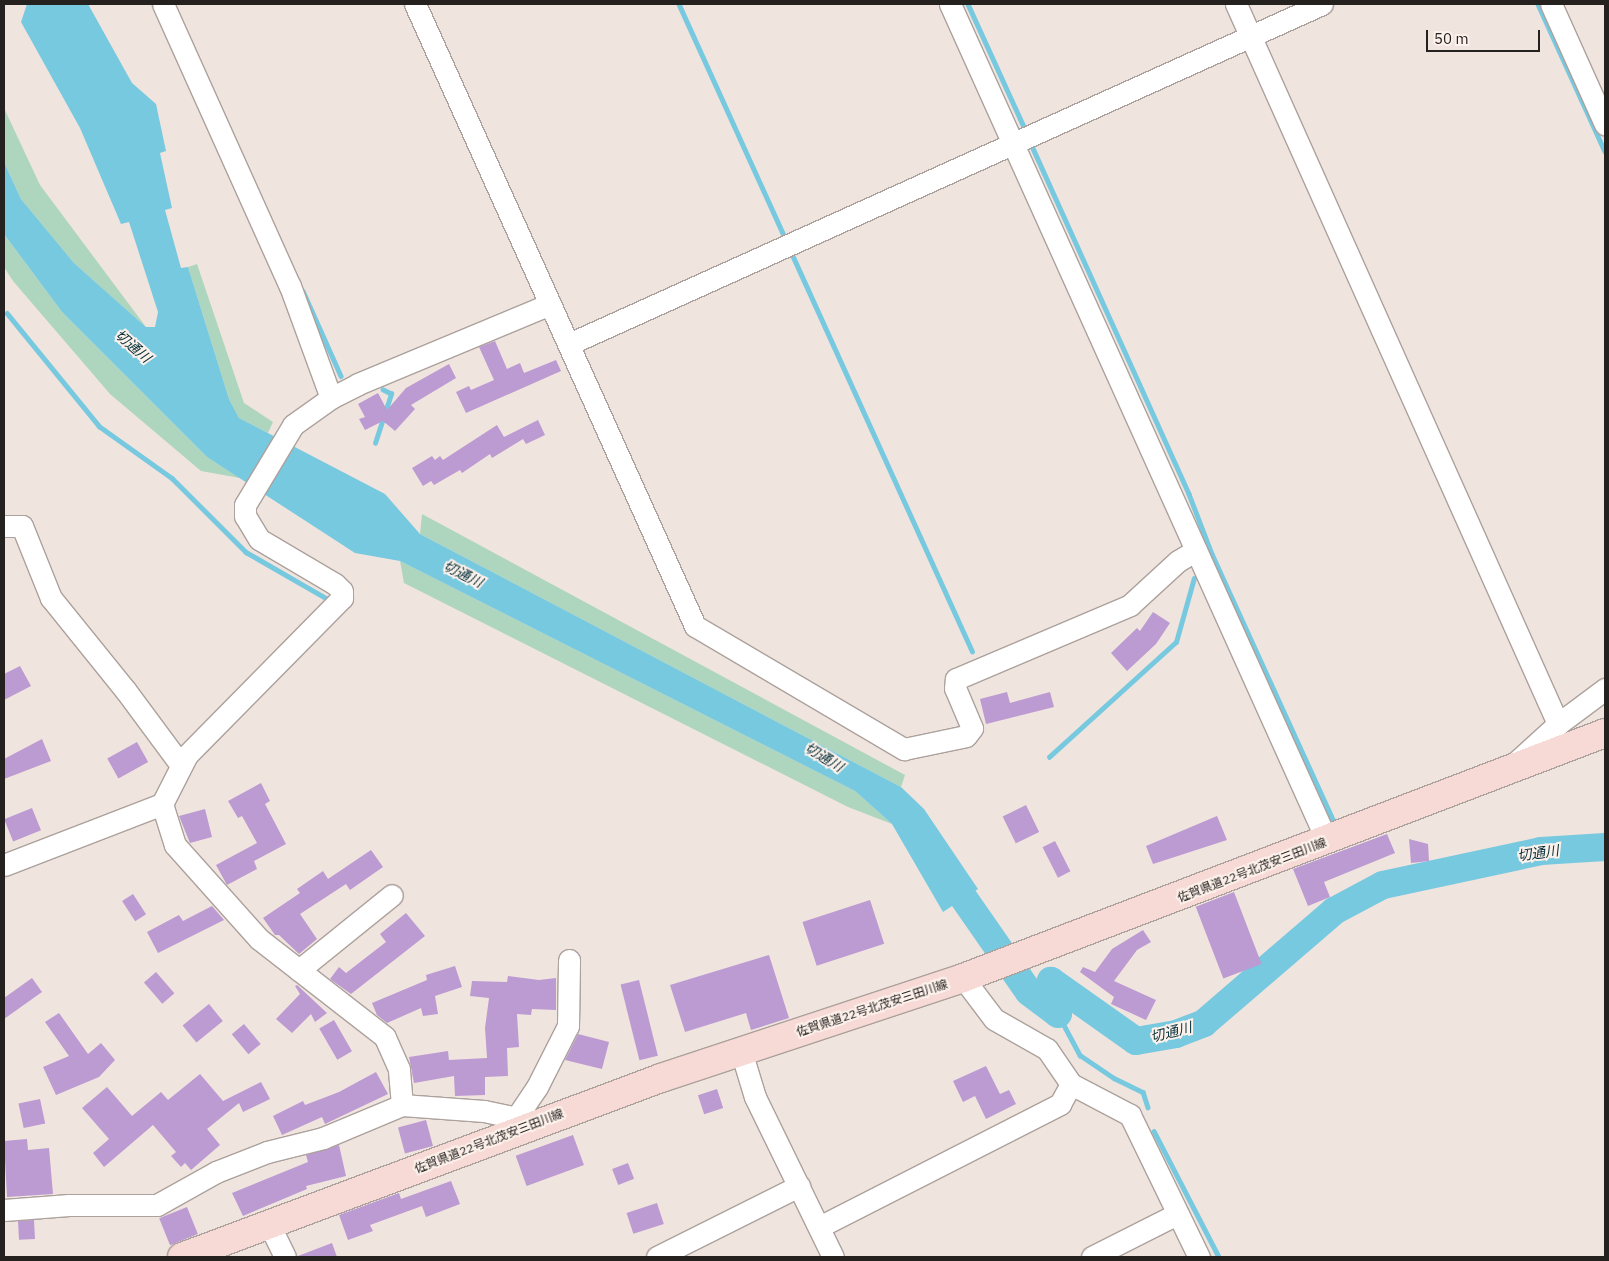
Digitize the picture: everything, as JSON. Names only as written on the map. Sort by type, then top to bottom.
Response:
[{"type":"main road","name":"佐賀県道22号北茂安三田川線","points":[[182,1257],[270,1226],[519,1123],[968,976],[1327,841],[1605,733]]},
{"type":"street","points":[[163,4],[290,286],[331,398]]},
{"type":"street","points":[[415,4],[550,304],[570,344],[695,626],[904,749],[966,736],[972,728],[955,688],[956,679],[1130,605],[1178,561],[1196,550]]},
{"type":"street","points":[[950,4],[1327,841]]},
{"type":"street","points":[[1236,4],[1558,724]]},
{"type":"street","points":[[570,344],[1322,4]]},
{"type":"street","points":[[1551,4],[1605,124]]},
{"type":"street","points":[[402,1105],[399,1069],[385,1037],[259,939],[224,897],[190,866],[175,845],[162,804],[180,764],[342,598],[342,591],[335,584],[259,539],[245,516],[245,505],[292,425],[331,398],[550,304]]},
{"type":"street","points":[[4,526],[22,526],[51,598],[126,691],[180,764]]},
{"type":"street","points":[[1505,772],[1558,724],[1605,689]]},
{"type":"street","points":[[5,860],[162,804]]},
{"type":"street","points":[[299,970],[392,895]]},
{"type":"street","points":[[4,1210],[70,1205],[157,1205],[216,1172],[267,1152],[323,1138],[402,1105],[484,1111],[519,1123],[568,1026],[569,960]]},
{"type":"street","points":[[968,976],[994,1019],[1046,1050],[1071,1084],[1130,1115],[1199,1257]]},
{"type":"street","points":[[741,1051],[755,1097],[833,1257]]},
{"type":"street","points":[[819,1227],[1060,1104],[1071,1084]]},
{"type":"street","points":[[658,1257],[799,1186]]},
{"type":"street","points":[[1092,1257],[1177,1214]]},
{"type":"street","points":[[270,1226],[285,1257]]},
{"type":"green space","points":[[4,108],[40,185],[146,327],[74,263],[21,199],[4,162]]},
{"type":"green space","points":[[4,234],[62,312],[207,457],[240,478],[201,471],[110,394],[13,281],[4,267]]},
{"type":"green space","points":[[197,264],[244,403],[273,422],[268,433],[239,418],[229,399],[188,267]]},
{"type":"green space","points":[[422,514],[905,775],[901,787],[420,534]]},
{"type":"green space","points":[[400,561],[855,791],[892,824],[848,807],[404,583]]},
{"type":"water","points":[[27,4],[88,4],[132,83],[156,104],[166,151],[160,153],[172,208],[165,210],[181,268],[188,267],[229,399],[239,418],[385,494],[420,534],[901,787],[924,809],[978,889],[943,912],[892,824],[855,791],[400,561],[355,553],[207,457],[62,312],[4,234],[4,162],[21,199],[74,263],[146,327],[155,327],[158,312],[129,222],[121,224],[80,128],[21,22]]},
{"type":"building","points":[[495,341],[507,369],[520,363],[524,373],[556,360],[561,371],[466,413],[456,392],[469,386],[471,390],[494,380],[479,347]]},
{"type":"building","points":[[449,364],[456,378],[411,405],[415,409],[395,431],[383,421],[365,430],[359,419],[365,417],[358,404],[378,393],[387,410],[406,388]]},
{"type":"building","points":[[538,420],[545,435],[526,444],[523,439],[492,458],[490,454],[462,473],[460,470],[434,485],[431,481],[423,486],[412,468],[432,456],[435,460],[440,456],[443,460],[497,425],[504,437]]},
{"type":"building","points":[[1153,612],[1170,623],[1156,644],[1127,671],[1111,653],[1137,628],[1140,631]]},
{"type":"building","points":[[20,666],[31,686],[4,700],[4,674]]},
{"type":"building","points":[[1007,692],[1010,703],[1050,692],[1054,707],[986,724],[980,699]]},
{"type":"building","points":[[42,739],[51,761],[4,779],[4,759]]},
{"type":"building","points":[[137,742],[148,762],[118,779],[107,758]]},
{"type":"building","points":[[261,783],[270,801],[265,804],[286,844],[254,861],[257,869],[227,885],[216,865],[257,843],[242,816],[238,818],[228,801]]},
{"type":"building","points":[[1026,805],[1039,832],[1016,843],[1003,816]]},
{"type":"building","points":[[32,808],[41,830],[13,841],[4,819]]},
{"type":"building","points":[[205,809],[212,837],[190,843],[179,816]]},
{"type":"building","points":[[1217,816],[1227,840],[1153,864],[1146,846]]},
{"type":"building","points":[[1387,834],[1395,853],[1324,882],[1330,897],[1308,906],[1293,869]]},
{"type":"building","points":[[1409,839],[1428,844],[1429,861],[1411,863]]},
{"type":"building","points":[[1055,841],[1070,871],[1058,878],[1043,847]]},
{"type":"building","points":[[371,850],[383,867],[350,890],[346,884],[300,914],[317,939],[299,954],[279,935],[275,935],[263,918],[300,893],[297,889],[323,871],[328,879]]},
{"type":"building","points":[[1234,892],[1262,964],[1223,979],[1196,907]]},
{"type":"building","points":[[133,894],[146,914],[135,921],[122,901]]},
{"type":"building","points":[[870,900],[884,944],[817,966],[802,922]]},
{"type":"building","points":[[212,906],[224,920],[158,953],[147,932],[179,915],[183,921]]},
{"type":"building","points":[[406,913],[425,936],[351,994],[330,979],[339,967],[346,973],[386,942],[380,934]]},
{"type":"building","points":[[1143,930],[1151,942],[1137,950],[1114,981],[1156,1000],[1146,1020],[1111,1004],[1114,997],[1080,972],[1083,967],[1095,972],[1112,949]]},
{"type":"building","points":[[769,955],[789,1018],[751,1030],[746,1013],[685,1032],[670,985]]},
{"type":"building","points":[[455,966],[462,987],[435,996],[438,1014],[423,1016],[421,1008],[387,1023],[377,1015],[372,1003],[427,980],[426,975]]},
{"type":"building","points":[[156,972],[174,993],[162,1004],[144,982]]},
{"type":"building","points":[[508,976],[539,980],[556,978],[556,1010],[532,1009],[531,1015],[517,1014],[519,1047],[507,1048],[508,1076],[485,1077],[485,1095],[455,1096],[454,1076],[414,1083],[409,1057],[448,1051],[449,1060],[487,1058],[485,1028],[489,998],[470,996],[472,981],[507,982]]},
{"type":"building","points":[[32,978],[42,992],[4,1019],[4,998]]},
{"type":"building","points":[[639,980],[658,1056],[639,1060],[621,985]]},
{"type":"building","points":[[297,985],[327,1013],[315,1022],[311,1014],[292,1033],[276,1019],[300,994],[295,986]]},
{"type":"building","points":[[209,1004],[223,1021],[196,1042],[183,1025]]},
{"type":"building","points":[[59,1013],[88,1054],[101,1043],[115,1060],[99,1077],[56,1095],[43,1067],[69,1056],[45,1022]]},
{"type":"building","points":[[334,1020],[352,1051],[337,1060],[319,1028]]},
{"type":"building","points":[[244,1024],[261,1044],[248,1054],[232,1034]]},
{"type":"building","points":[[578,1034],[609,1042],[602,1069],[565,1060]]},
{"type":"building","points":[[986,1066],[1000,1094],[1009,1090],[1016,1104],[986,1119],[975,1096],[963,1102],[953,1081]]},
{"type":"building","points":[[376,1072],[388,1094],[325,1124],[322,1117],[282,1135],[273,1116],[303,1101],[305,1105],[339,1092]]},
{"type":"building","points":[[200,1074],[223,1101],[261,1082],[270,1099],[243,1112],[239,1103],[207,1129],[220,1145],[191,1170],[185,1163],[181,1167],[171,1156],[176,1152],[153,1125],[104,1167],[93,1153],[109,1139],[82,1108],[107,1087],[132,1116],[161,1092],[168,1100]]},
{"type":"building","points":[[717,1089],[723,1108],[704,1114],[698,1095]]},
{"type":"building","points":[[40,1099],[45,1123],[24,1128],[18,1104]]},
{"type":"building","points":[[426,1120],[433,1146],[405,1154],[398,1128]]},
{"type":"building","points":[[573,1135],[584,1165],[527,1186],[516,1156]]},
{"type":"building","points":[[27,1139],[28,1150],[49,1148],[53,1194],[7,1197],[4,1141]]},
{"type":"building","points":[[339,1145],[346,1176],[306,1186],[307,1189],[243,1216],[232,1193],[308,1162],[306,1155]]},
{"type":"building","points":[[628,1163],[634,1179],[618,1185],[612,1169]]},
{"type":"building","points":[[451,1181],[460,1204],[426,1217],[422,1206],[370,1225],[373,1231],[348,1240],[339,1215],[399,1193],[401,1199]]},
{"type":"building","points":[[657,1203],[664,1224],[633,1234],[627,1213]]},
{"type":"building","points":[[187,1207],[198,1234],[170,1245],[159,1218]]},
{"type":"building","points":[[34,1220],[35,1239],[19,1240],[18,1221]]},
{"type":"building","points":[[332,1243],[337,1257],[298,1257],[298,1256]]},
{"type":"waterway","points":[[679,4],[784,235]]},
{"type":"waterway","points":[[968,4],[1024,127]]},
{"type":"waterway","points":[[1538,4],[1605,152]]},
{"type":"waterway","points":[[1032,146],[1189,494],[1212,554],[1333,819]]},
{"type":"waterway","points":[[793,256],[972,651]]},
{"type":"waterway","points":[[303,291],[341,376]]},
{"type":"waterway","points":[[7,313],[99,426],[172,478],[246,552],[326,598]]},
{"type":"waterway","points":[[375,443],[391,394],[383,390]]},
{"type":"waterway","points":[[1049,757],[1176,642],[1194,578]]},
{"type":"waterway","name":"切通川","points":[[942,867],[1029,992],[1058,1014],[1051,981],[1136,1041],[1176,1034],[1204,1023],[1334,911],[1383,885],[1541,851],[1605,847]]},
{"type":"waterway","points":[[1058,1014],[1080,1055],[1114,1078],[1143,1092],[1148,1107]]},
{"type":"waterway","points":[[1154,1131],[1219,1257]]}]
